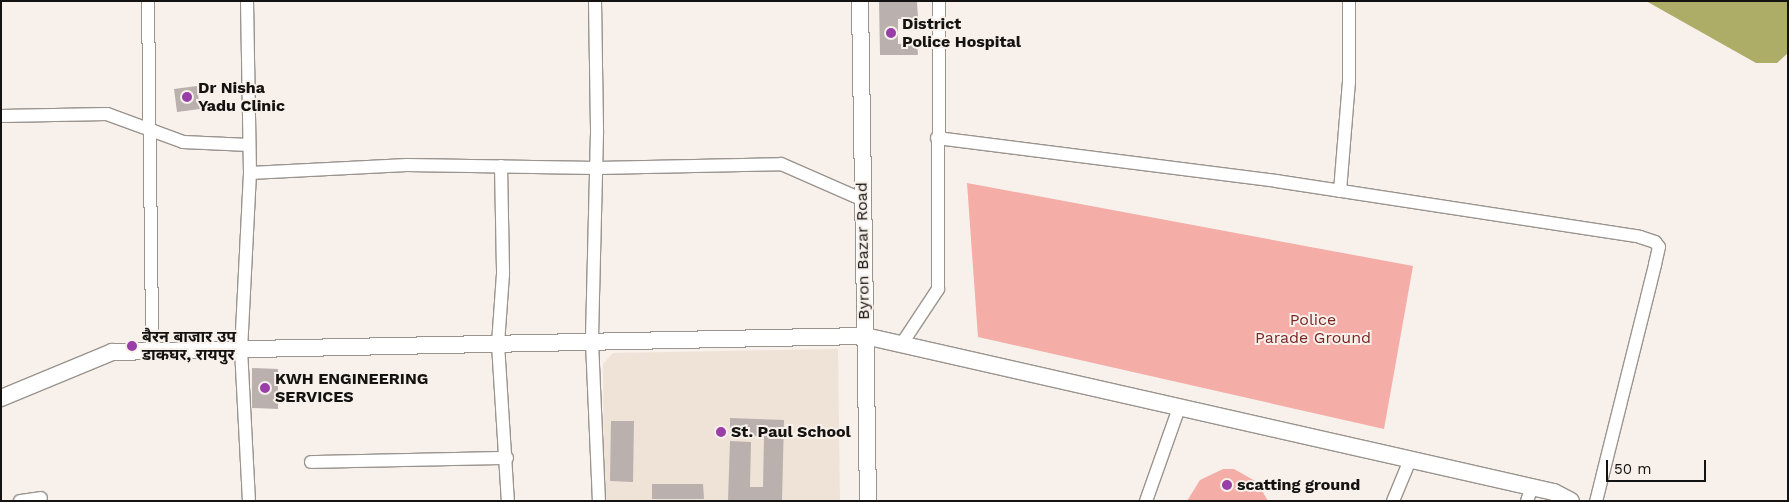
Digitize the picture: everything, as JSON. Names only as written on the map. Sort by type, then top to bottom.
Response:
[{"type":"street","points":[[148,1],[151,128],[152,351]]},
{"type":"street","points":[[247,1],[250,173],[241,349],[249,501]]},
{"type":"street","points":[[595,1],[596,168],[592,342],[599,501]]},
{"type":"street","name":"Byron Bazar Road","points":[[860,1],[868,501]]},
{"type":"street","points":[[901,345],[938,289],[936,138],[938,1]]},
{"type":"street","points":[[1340,191],[1349,82],[1349,1]]},
{"type":"street","points":[[1,116],[107,114],[151,128],[183,142],[249,145]]},
{"type":"street","points":[[936,138],[1340,191],[1640,237],[1655,242],[1659,247],[1655,265],[1596,501]]},
{"type":"street","points":[[250,173],[408,165],[596,168],[781,164],[863,200]]},
{"type":"street","points":[[501,166],[503,274],[498,344],[507,458],[508,501]]},
{"type":"street","points":[[1,398],[112,352],[864,336],[1410,460],[1529,494],[1571,501]]},
{"type":"street","points":[[1146,501],[1179,408]]},
{"type":"street","points":[[311,462],[507,458]]},
{"type":"street","points":[[1393,501],[1410,460]]},
{"type":"street","points":[[20,501],[41,498]]},
{"type":"shaded area","points":[[1646,1],[1788,1],[1788,53],[1777,63],[1756,63]]},
{"type":"shaded area","name":"St. Paul School","points":[[838,349],[840,501],[604,501],[603,364],[613,353]]},
{"type":"green space","name":"Police Parade Ground","points":[[967,183],[1413,266],[1384,429],[978,337]]},
{"type":"green space","name":"scatting ground","points":[[1223,469],[1234,469],[1257,482],[1268,501],[1187,501],[1200,480]]},
{"type":"building","points":[[879,1],[917,1],[918,18],[898,19],[898,44],[917,43],[918,55],[880,55]]},
{"type":"building","points":[[197,86],[200,109],[177,112],[174,89]]},
{"type":"building","name":"KWH ENGINEERING SERVICES","points":[[252,368],[278,369],[278,409],[252,408]]},
{"type":"building","points":[[730,418],[784,420],[782,501],[728,500],[730,441],[751,442],[750,487],[763,487],[764,436],[730,435]]},
{"type":"building","points":[[611,421],[634,421],[633,482],[610,481]]},
{"type":"building","points":[[652,484],[703,484],[704,499],[652,499]]},
{"type":"place","name":"District Police Hospital","points":[[891,33]]},
{"type":"place","name":"Dr Nisha Yadu Clinic","points":[[187,97]]},
{"type":"place","name":"बैरन बाजार उप डाकघर, रायपुर","points":[[132,346]]},
{"type":"place","name":"KWH ENGINEERING SERVICES","points":[[265,388]]},
{"type":"place","name":"St. Paul School","points":[[721,432]]},
{"type":"place","name":"scatting ground","points":[[1227,485]]}]
